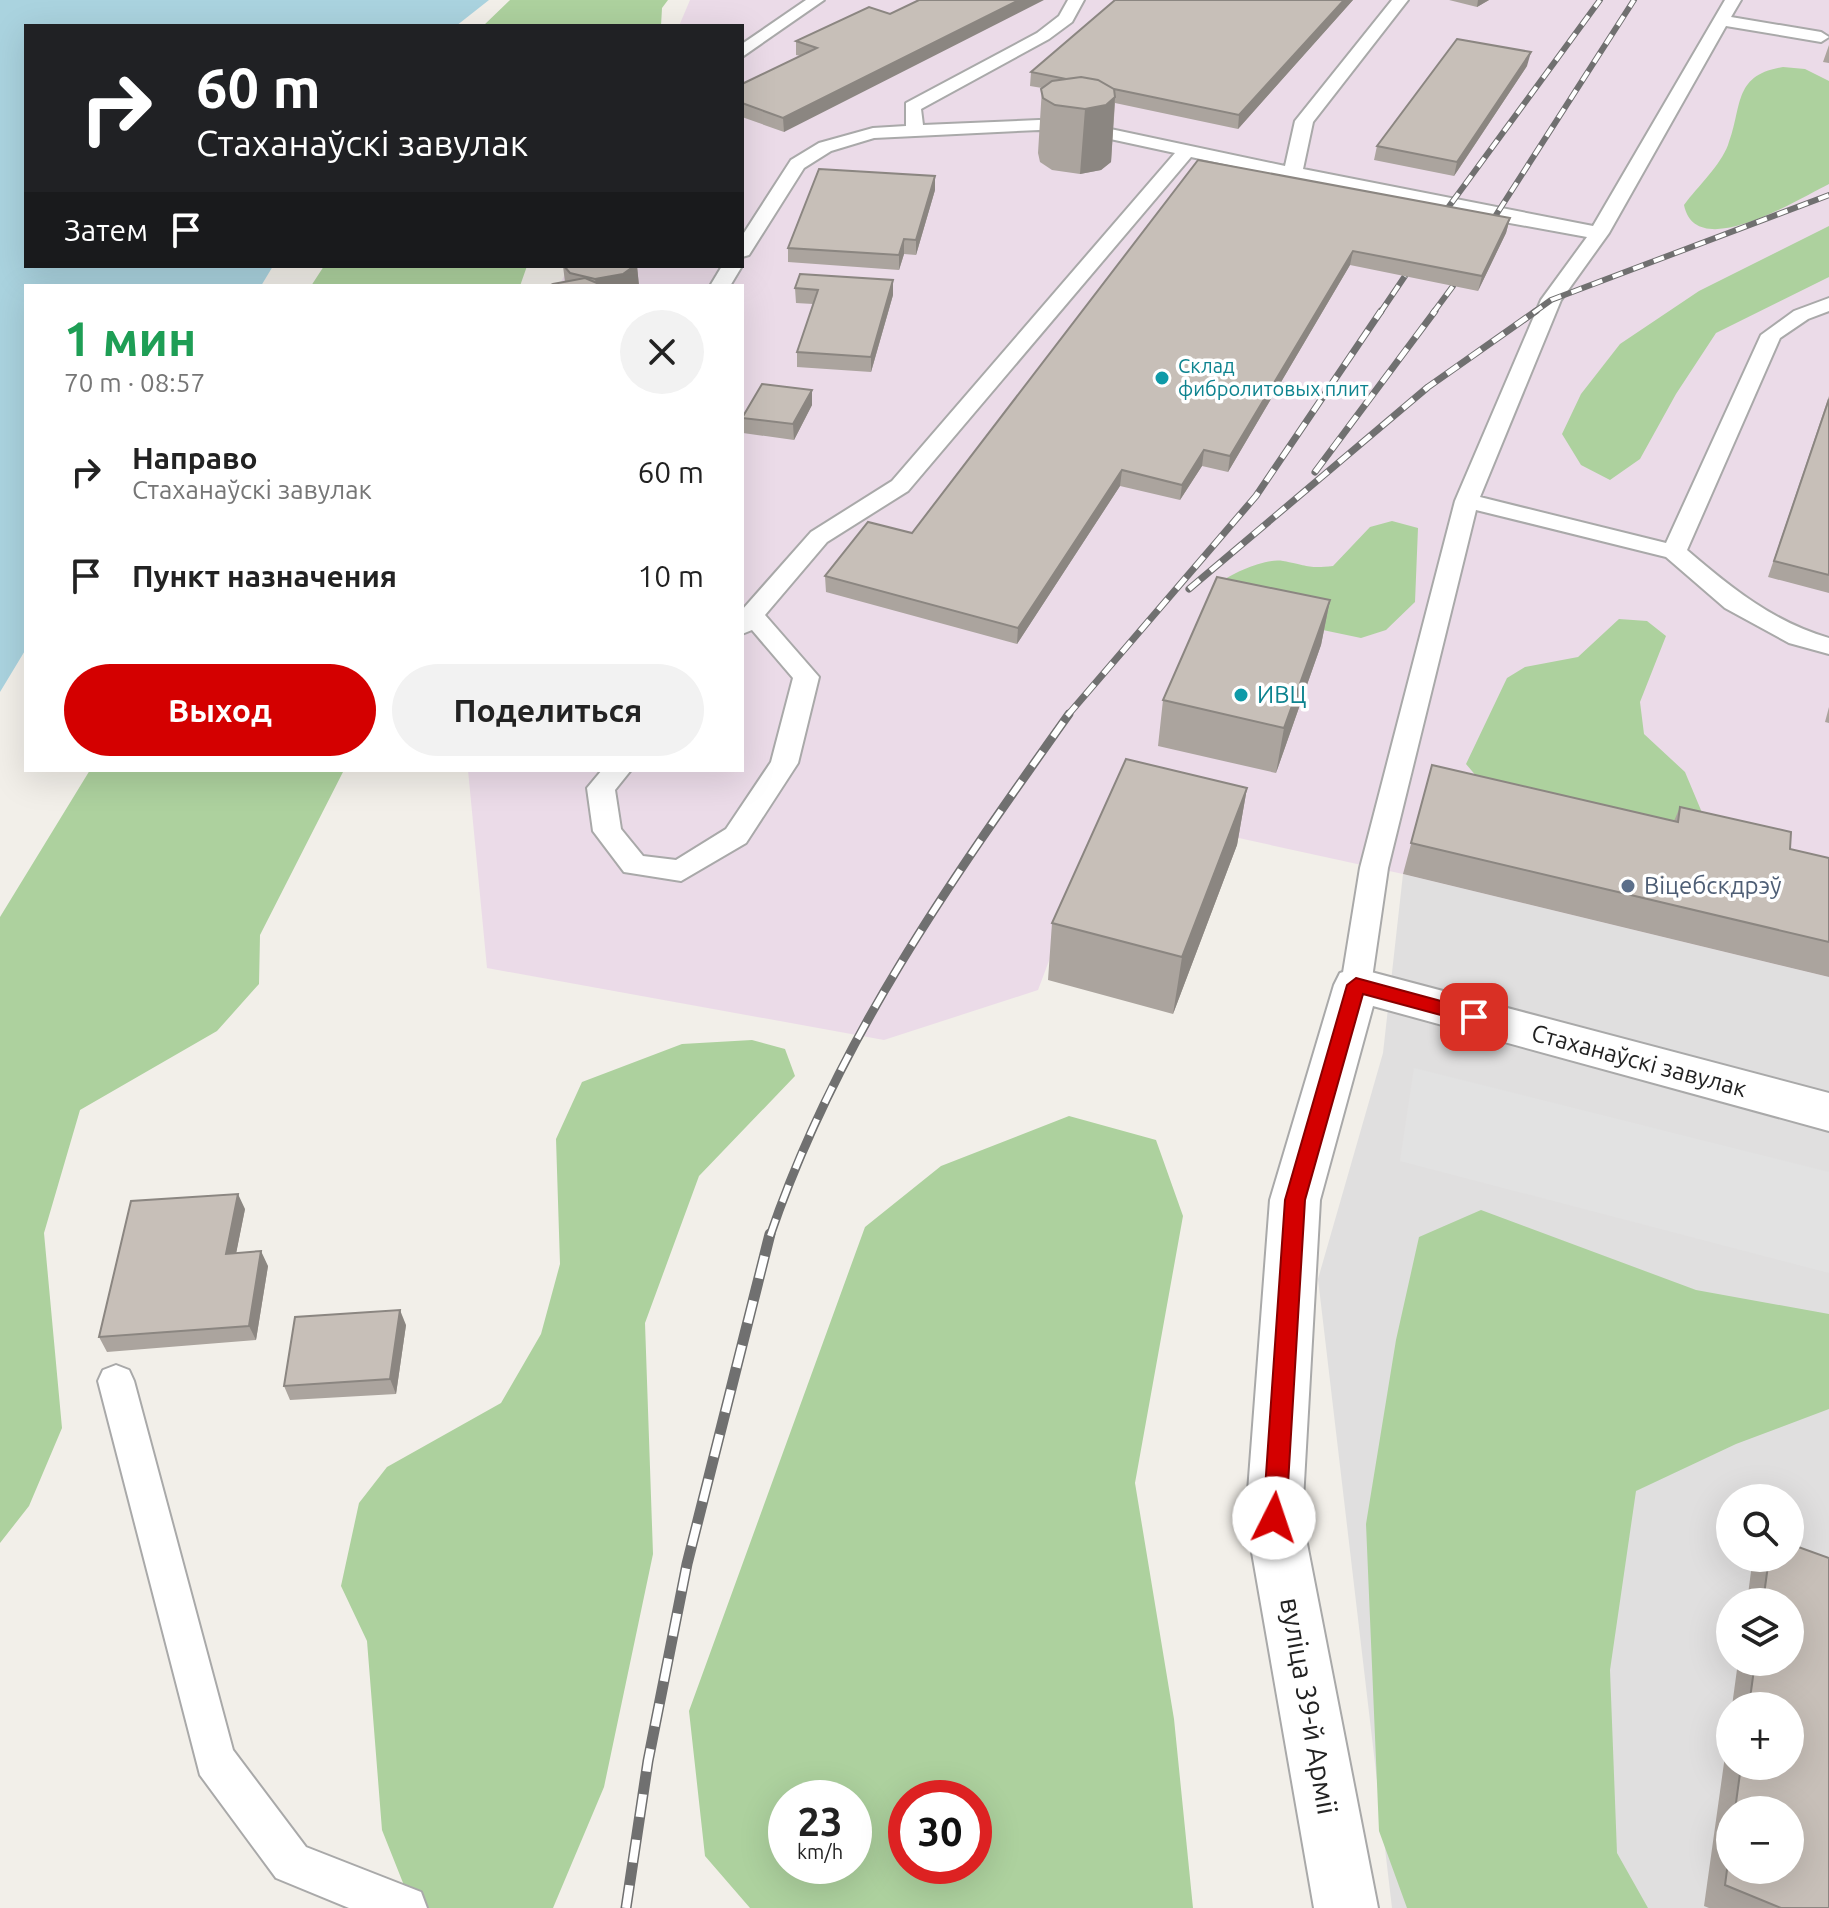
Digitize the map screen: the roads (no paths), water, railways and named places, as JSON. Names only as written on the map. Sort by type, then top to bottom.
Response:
[{"type":"street","name":"Стаханаўскі завулак","points":[[1356,985],[1829,1112]]},
{"type":"street","name":"вуліца 39-й Арміі","points":[[1346,1908],[1274,1518],[1295,1200],[1356,985]]},
{"type":"lane","points":[[744,51],[816,0]]},
{"type":"lane","points":[[915,131],[912,107],[1043,36],[1066,19],[1076,0]]},
{"type":"lane","points":[[1293,173],[1304,121],[1400,0]]},
{"type":"lane","points":[[1356,985],[1374,868],[1467,501],[1551,300],[1599,233],[1727,10],[1821,37]]},
{"type":"lane","points":[[744,248],[797,164],[825,147],[873,133],[1039,125],[1101,132],[1599,233]]},
{"type":"lane","points":[[615,772],[601,788],[607,831],[634,865],[681,871],[736,836],[784,763],[806,677],[747,620],[819,537],[900,486],[1187,150]]},
{"type":"lane","points":[[1674,552],[1771,335],[1801,315],[1829,304]]},
{"type":"lane","points":[[1467,501],[1674,552],[1734,603],[1798,637],[1829,646]]},
{"type":"lane","points":[[116,1381],[215,1760],[291,1863],[405,1908]]},
{"type":"water","points":[[0,0],[489,0],[459,24],[24,24],[24,268],[272,268],[262,284],[24,284],[24,652],[0,692]]},
{"type":"railway","points":[[1439,220],[1600,0]]},
{"type":"railway","points":[[1487,229],[1634,0]]},
{"type":"railway","points":[[1533,313],[1551,300],[1829,195]]},
{"type":"railway","points":[[1380,313],[1405,276]]},
{"type":"railway","points":[[1433,313],[1453,286]]},
{"type":"railway","points":[[1067,716],[1256,496],[1381,311]]},
{"type":"railway","points":[[1315,472],[1435,311]]},
{"type":"railway","points":[[1189,589],[1428,387],[1536,311]]},
{"type":"railway","points":[[770,1236],[797,1165],[862,1029],[940,901],[1069,714]]},
{"type":"railway","points":[[626,1908],[648,1761],[687,1564],[770,1234]]},
{"type":"place","name":"Склад фибролитовых плит","points":[[1162,378]]},
{"type":"place","name":"ИВЦ","points":[[1241,695]]},
{"type":"place","name":"Віцебскдрэў","points":[[1628,886]]}]
